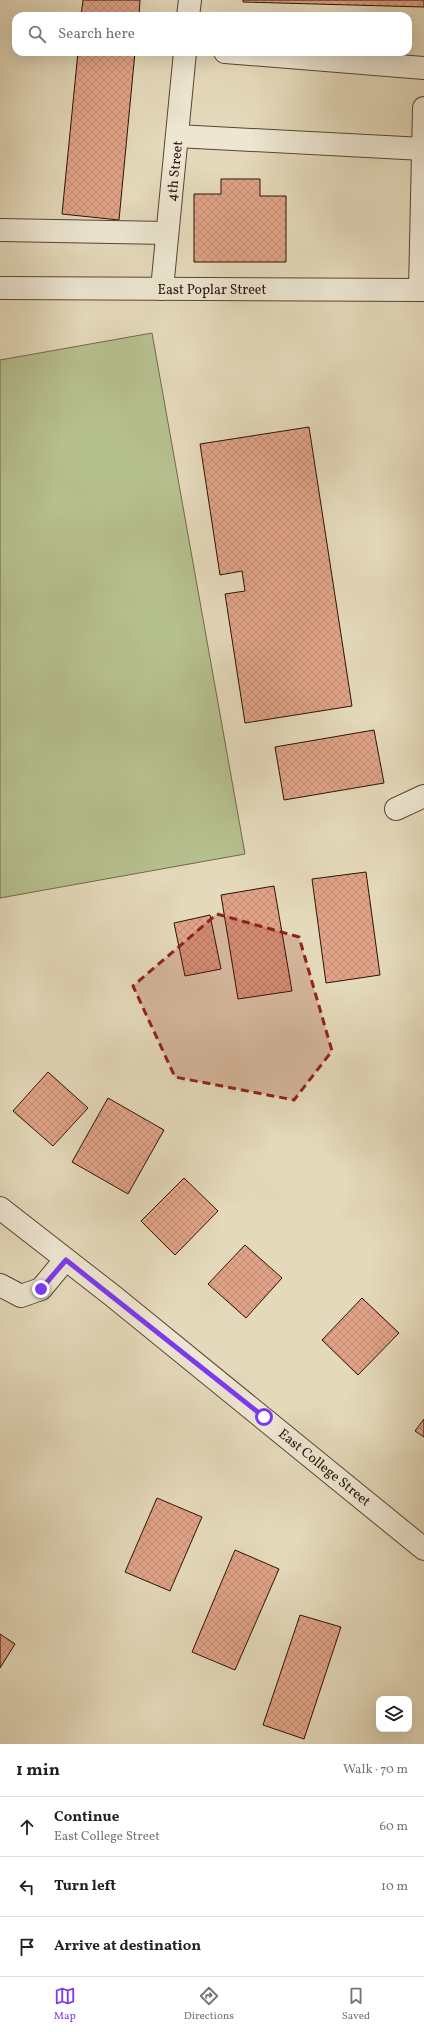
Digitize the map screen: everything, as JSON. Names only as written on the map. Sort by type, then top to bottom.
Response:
[{"type":"street","points":[[188,12],[190,0]]},
{"type":"street","name":"4th Street","points":[[162,289],[185,56]]},
{"type":"street","points":[[275,56],[424,68]]},
{"type":"street","points":[[422,290],[424,108]]},
{"type":"street","points":[[177,136],[423,149]]},
{"type":"street","points":[[0,230],[168,233]]},
{"type":"street","name":"East Poplar Street","points":[[0,288],[422,290]]},
{"type":"street","points":[[396,809],[424,796]]},
{"type":"street","name":"East College Street","points":[[0,1208],[150,1325],[424,1549]]},
{"type":"street","points":[[0,1285],[21,1296],[41,1289],[66,1260]]},
{"type":"highlighted area","points":[[217,914],[299,937],[332,1051],[294,1100],[175,1077],[133,986]]},
{"type":"green space","points":[[152,333],[245,854],[0,898],[0,360]]},
{"type":"building","points":[[83,0],[140,0],[139,12],[82,12]]},
{"type":"building","points":[[243,0],[424,0],[424,7],[243,2]]},
{"type":"building","points":[[78,56],[135,56],[119,220],[62,214]]},
{"type":"building","points":[[221,179],[260,179],[260,196],[286,196],[286,262],[194,262],[194,194],[221,194]]},
{"type":"building","points":[[309,427],[352,706],[245,723],[225,594],[245,591],[242,571],[220,575],[200,444]]},
{"type":"building","points":[[374,730],[384,783],[284,800],[275,747]]},
{"type":"building","points":[[366,872],[380,975],[326,983],[312,879]]},
{"type":"building","points":[[274,886],[292,991],[238,999],[221,895]]},
{"type":"building","points":[[210,915],[221,969],[185,976],[174,923]]},
{"type":"building","points":[[48,1072],[88,1108],[53,1146],[13,1111]]},
{"type":"building","points":[[108,1098],[164,1130],[128,1194],[72,1162]]},
{"type":"building","points":[[184,1178],[218,1211],[175,1255],[141,1221]]},
{"type":"building","points":[[245,1245],[282,1278],[246,1318],[208,1284]]},
{"type":"building","points":[[362,1298],[399,1333],[358,1375],[322,1340]]},
{"type":"building","points":[[424,1419],[424,1437],[415,1431]]},
{"type":"building","points":[[157,1498],[202,1517],[170,1591],[125,1572]]},
{"type":"building","points":[[235,1550],[279,1569],[235,1670],[192,1652]]},
{"type":"building","points":[[300,1615],[341,1627],[304,1739],[263,1725]]},
{"type":"building","points":[[0,1634],[15,1644],[0,1668]]},
{"type":"route","points":[[41,1289],[66,1260],[114,1296],[264,1417]]}]
